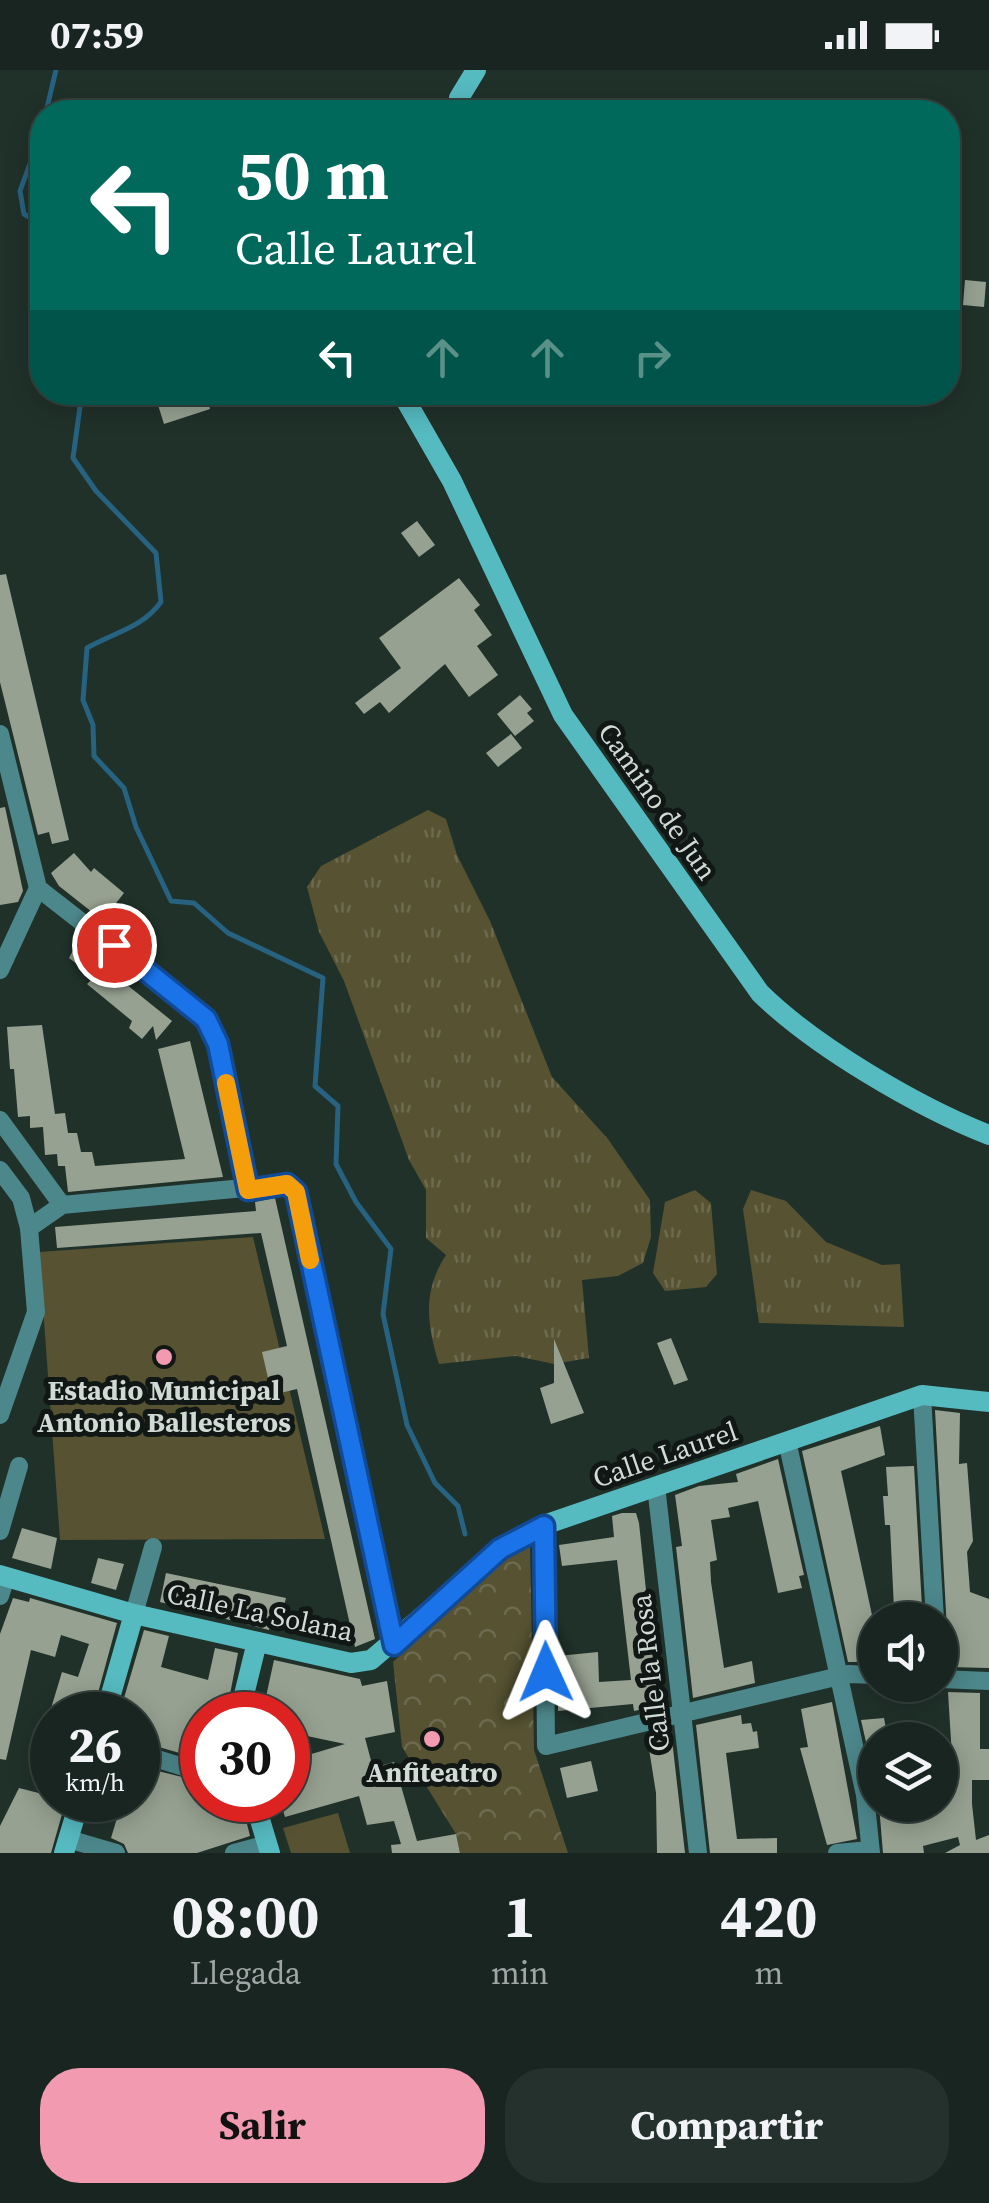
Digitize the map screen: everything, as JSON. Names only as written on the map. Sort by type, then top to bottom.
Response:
[{"type":"street","points":[[459,100],[476,70]]},
{"type":"street","name":"Camino de Jun","points":[[408,405],[452,480],[563,715],[760,993],[781,1013],[922,1105],[989,1135]]},
{"type":"street","points":[[0,734],[38,888],[206,1019],[218,1044],[248,1190],[62,1205],[29,1228]]},
{"type":"street","points":[[0,970],[38,888]]},
{"type":"street","points":[[0,1120],[62,1205]]},
{"type":"street","points":[[0,1170],[21,1198],[29,1228],[36,1312],[0,1415]]},
{"type":"street","name":"Calle La Solana","points":[[2,1583],[351,1663],[371,1660],[394,1645],[296,1192],[287,1184],[248,1190]]},
{"type":"street","points":[[922,1395],[934,1602]]},
{"type":"street","name":"Calle Laurel","points":[[394,1645],[500,1549],[544,1526],[922,1395],[989,1402]]},
{"type":"street","points":[[787,1441],[865,1794],[871,1851],[836,1853]]},
{"type":"street","points":[[0,1531],[19,1466]]},
{"type":"street","name":"Calle la Rosa","points":[[656,1486],[698,1853]]},
{"type":"street","points":[[544,1526],[546,1746],[837,1678],[858,1677]]},
{"type":"street","points":[[111,1692],[153,1546]]},
{"type":"street","points":[[245,1692],[257,1642]]},
{"type":"street","points":[[958,1679],[989,1680]]},
{"type":"street","points":[[73,1822],[66,1846],[116,1853]]},
{"type":"street","points":[[234,1853],[268,1848],[260,1822]]},
{"type":"green space","points":[[428,810],[446,819],[457,855],[490,921],[552,1077],[608,1139],[650,1200],[651,1237],[643,1263],[618,1276],[582,1280],[589,1358],[554,1364],[516,1356],[439,1364],[429,1309],[433,1282],[446,1255],[426,1238],[426,1190],[409,1160],[344,981],[319,932],[307,887],[321,866]]},
{"type":"green space","points":[[695,1190],[711,1203],[717,1274],[706,1287],[665,1291],[653,1273],[665,1202]]},
{"type":"green space","points":[[751,1190],[786,1201],[826,1242],[882,1265],[900,1264],[904,1327],[759,1323],[743,1209]]},
{"type":"green space","name":"Estadio Municipal Antonio Ballesteros","points":[[253,1237],[325,1539],[60,1540],[39,1252]]},
{"type":"green space","points":[[530,1544],[534,1750],[568,1853],[460,1853],[456,1834],[402,1747],[393,1662],[508,1556]]},
{"type":"green space","points":[[338,1813],[350,1853],[291,1853],[283,1828]]},
{"type":"building","points":[[965,280],[986,282],[984,307],[963,305]]},
{"type":"building","points":[[158,405],[209,405],[210,409],[164,424]]},
{"type":"building","points":[[417,521],[435,545],[419,557],[401,533]]},
{"type":"building","points":[[6,574],[69,840],[52,844],[49,832],[38,835],[0,682],[0,575]]},
{"type":"building","points":[[459,578],[480,605],[474,610],[492,635],[477,646],[498,675],[469,697],[445,664],[389,713],[380,702],[364,714],[355,703],[401,668],[379,638]]},
{"type":"building","points":[[520,695],[532,709],[527,713],[534,721],[515,736],[497,714]]},
{"type":"building","points":[[511,734],[522,748],[498,767],[486,753]]},
{"type":"building","points":[[5,807],[23,891],[18,902],[0,905],[0,808]]},
{"type":"building","points":[[74,853],[91,872],[94,868],[124,893],[109,912],[103,908],[97,916],[59,886],[51,873]]},
{"type":"building","points":[[80,937],[124,977],[121,980],[172,1021],[156,1040],[153,1026],[142,1039],[129,1028],[132,1021],[87,984],[94,977],[69,958]]},
{"type":"building","points":[[42,1025],[55,1114],[65,1113],[68,1133],[77,1133],[81,1152],[92,1152],[95,1166],[185,1159],[158,1049],[190,1041],[223,1177],[68,1192],[65,1166],[58,1166],[57,1154],[45,1155],[43,1127],[30,1128],[30,1116],[18,1117],[14,1069],[10,1069],[7,1027]]},
{"type":"building","points":[[275,1198],[375,1639],[355,1647],[297,1389],[272,1395],[262,1352],[287,1346],[261,1233],[57,1248],[55,1227],[256,1211],[255,1202]]},
{"type":"building","points":[[671,1338],[688,1380],[674,1385],[657,1343]]},
{"type":"building","points":[[554,1339],[584,1413],[551,1424],[540,1388],[554,1383]]},
{"type":"building","points":[[935,1410],[960,1413],[959,1464],[967,1463],[973,1541],[967,1552],[970,1592],[989,1599],[989,1668],[958,1667],[958,1602],[945,1602]]},
{"type":"building","points":[[880,1426],[885,1455],[841,1471],[869,1602],[858,1602],[858,1662],[848,1662],[802,1451]]},
{"type":"building","points":[[778,1459],[804,1575],[799,1576],[802,1588],[778,1593],[758,1501],[728,1508],[730,1517],[711,1520],[717,1560],[710,1562],[711,1582],[724,1668],[752,1661],[755,1683],[693,1698],[676,1547],[682,1546],[675,1495],[699,1486],[738,1482],[736,1474]]},
{"type":"building","points":[[914,1466],[922,1602],[894,1602],[890,1525],[885,1525],[883,1496],[888,1496],[886,1467]]},
{"type":"building","points":[[636,1513],[639,1523],[658,1706],[634,1711],[633,1704],[558,1711],[558,1656],[598,1652],[599,1682],[631,1680],[617,1560],[562,1566],[559,1545],[614,1537],[612,1516]]},
{"type":"building","points":[[22,1528],[57,1538],[51,1569],[12,1558]]},
{"type":"building","points":[[98,1558],[124,1564],[116,1590],[91,1583]]},
{"type":"building","points":[[166,1573],[286,1598],[279,1625],[271,1622],[269,1630],[160,1602]]},
{"type":"building","points":[[13,1598],[29,1602],[30,1598],[117,1623],[98,1692],[56,1692],[62,1672],[78,1677],[89,1644],[61,1635],[55,1657],[31,1650],[6,1760],[0,1759],[0,1634]]},
{"type":"building","points":[[144,1630],[169,1636],[161,1667],[208,1680],[215,1648],[238,1653],[230,1692],[180,1692],[180,1753],[160,1747],[160,1692],[126,1692]]},
{"type":"building","points":[[274,1660],[360,1679],[362,1686],[387,1681],[395,1732],[365,1738],[373,1768],[394,1762],[417,1841],[456,1834],[460,1853],[392,1853],[391,1845],[401,1844],[394,1821],[367,1825],[359,1796],[310,1810],[310,1754],[345,1744],[310,1737],[310,1692],[267,1692]]},
{"type":"building","points":[[958,1692],[980,1693],[980,1749],[989,1749],[989,1780],[972,1780],[972,1804],[976,1840],[989,1835],[989,1853],[945,1853],[960,1845],[958,1837],[923,1846],[924,1853],[883,1853],[880,1822],[958,1822],[958,1722],[950,1722],[949,1702],[958,1702]]},
{"type":"building","points":[[832,1702],[857,1839],[827,1845],[800,1748],[808,1747],[801,1709]]},
{"type":"building","points":[[741,1715],[742,1724],[751,1723],[753,1732],[757,1731],[759,1748],[726,1753],[737,1839],[777,1838],[777,1853],[710,1853],[696,1725]]},
{"type":"building","points":[[884,1718],[885,1722],[861,1722]]},
{"type":"building","points":[[671,1731],[685,1853],[657,1853],[656,1793],[647,1736]]},
{"type":"building","points":[[591,1761],[598,1791],[567,1798],[560,1768]]},
{"type":"building","points":[[160,1772],[180,1776],[180,1822],[246,1822],[250,1836],[197,1853],[128,1853],[124,1844],[111,1838],[116,1822],[160,1822]]},
{"type":"building","points":[[19,1788],[30,1791],[30,1822],[60,1822],[51,1853],[0,1853],[0,1826]]},
{"type":"waterway","points":[[49,100],[56,70]]},
{"type":"waterway","points":[[30,164],[20,191],[24,214],[30,218]]},
{"type":"waterway","points":[[80,405],[73,458],[96,491],[156,553],[161,602],[137,624],[87,648],[83,700],[93,725],[94,756],[124,788],[136,827],[171,901],[194,903],[228,933],[323,978],[315,1086],[338,1106],[336,1164],[356,1202],[391,1249],[383,1314],[407,1425],[435,1483],[458,1506],[465,1534]]},
{"type":"slow traffic","points":[[226,1083],[248,1190],[287,1184],[296,1192],[310,1260]]},
{"type":"place","name":"Estadio Municipal Antonio Ballesteros","points":[[164,1357]]},
{"type":"place","name":"Anfiteatro","points":[[432,1739]]},
{"type":"route","points":[[114,945],[206,1019],[218,1044],[248,1190],[287,1184],[296,1192],[394,1645],[500,1549],[544,1526],[546,1672]]}]
